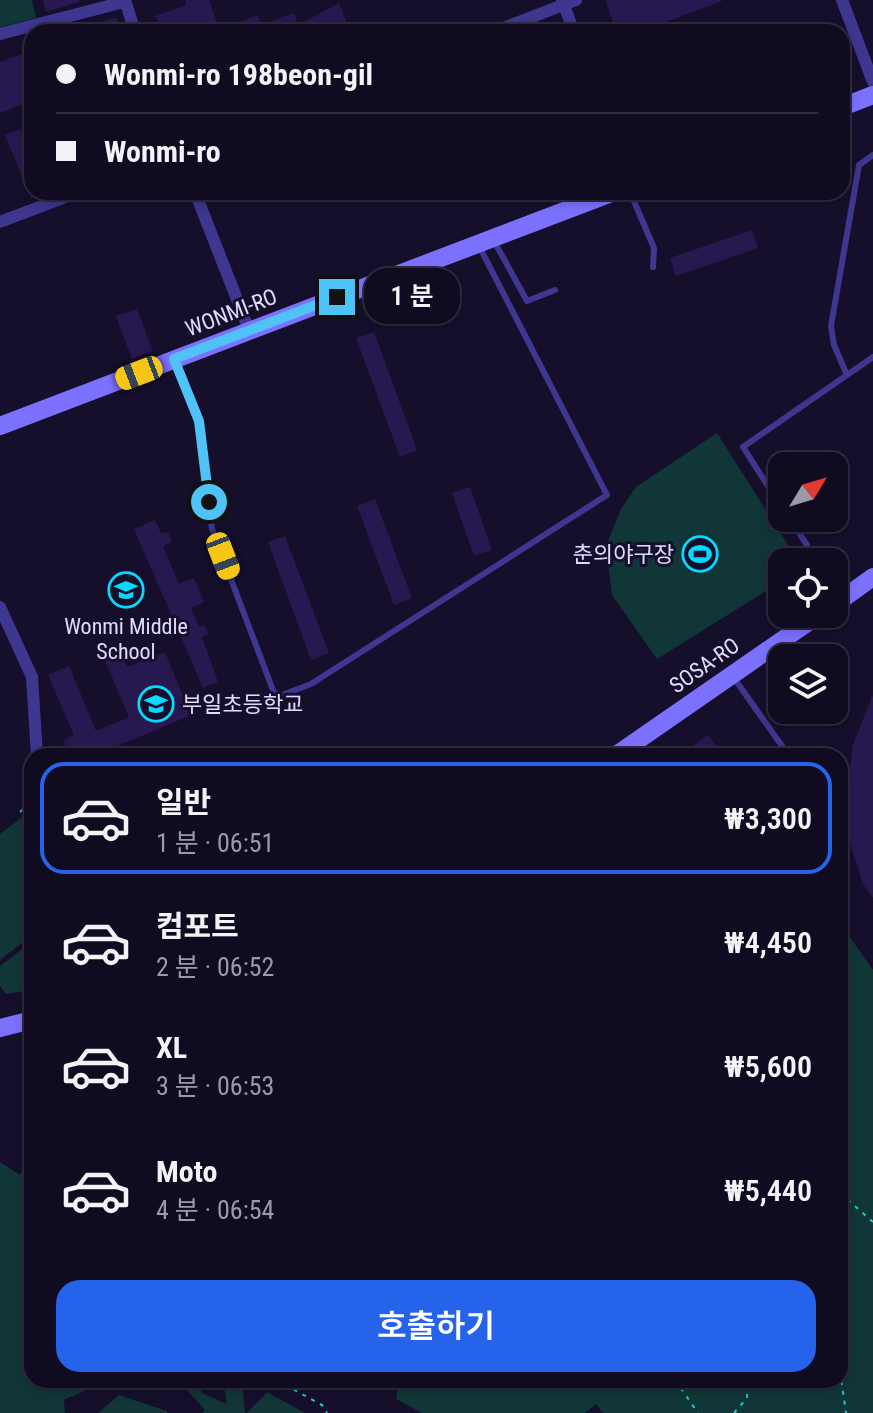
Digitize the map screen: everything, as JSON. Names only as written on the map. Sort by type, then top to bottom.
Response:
[{"type":"street","points":[[842,0],[873,82]]},
{"type":"street","points":[[38,24],[124,1],[132,24]]},
{"type":"street","points":[[512,24],[567,1],[572,24]]},
{"type":"street","points":[[0,34],[24,28]]},
{"type":"street","points":[[850,104],[873,96]]},
{"type":"street","points":[[0,222],[58,200]]},
{"type":"street","points":[[198,200],[249,330]]},
{"type":"street","name":"WONMI-RO","points":[[0,426],[592,200]]},
{"type":"street","points":[[848,595],[873,577]]},
{"type":"street","points":[[0,607],[32,677],[36,748]]},
{"type":"street","name":"SOSA-RO","points":[[627,748],[800,628]]},
{"type":"street","points":[[0,1028],[24,1022]]},
{"type":"lane","points":[[847,375],[834,345],[832,313],[843,272],[859,165],[873,155]]},
{"type":"lane","points":[[633,200],[654,248],[653,267]]},
{"type":"lane","points":[[485,240],[527,301],[555,290]]},
{"type":"lane","points":[[174,359],[199,421],[212,529],[274,693],[282,695],[311,684],[607,495],[485,240]]},
{"type":"lane","points":[[768,486],[743,447],[873,357]]},
{"type":"lane","points":[[798,532],[807,545]]},
{"type":"lane","points":[[732,675],[783,748]]},
{"type":"path","points":[[20,812],[24,808]]},
{"type":"path","points":[[848,1200],[873,1222]]},
{"type":"path","points":[[291,1388],[322,1405],[327,1413]]},
{"type":"path","points":[[681,1388],[698,1413]]},
{"type":"path","points":[[734,1413],[747,1398],[748,1388]]},
{"type":"path","points":[[842,1388],[846,1413]]},
{"type":"green space","points":[[0,0],[32,0],[36,18],[0,27]]},
{"type":"green space","name":"춘의야구장","points":[[717,433],[768,513],[768,532],[780,532],[790,548],[768,548],[768,590],[657,659],[612,595],[606,546],[621,509],[636,487]]},
{"type":"green space","points":[[21,818],[24,822],[24,941],[0,960],[0,834]]},
{"type":"green space","points":[[848,934],[873,970],[873,1413],[603,1413],[596,1404],[585,1413],[422,1413],[396,1399],[398,1388],[848,1388]]},
{"type":"green space","points":[[24,948],[24,991],[6,994],[0,986],[0,966]]},
{"type":"green space","points":[[0,1162],[20,1175],[24,1169],[24,1388],[90,1388],[64,1400],[65,1413],[0,1413]]},
{"type":"green space","points":[[185,1388],[200,1388],[202,1393],[227,1404],[224,1388],[243,1388],[245,1413],[202,1413],[205,1410]]},
{"type":"green space","points":[[267,1392],[305,1413],[247,1413]]},
{"type":"green space","points":[[119,1395],[167,1411],[167,1413],[98,1413]]},
{"type":"building","points":[[43,0],[79,0],[79,2],[46,12]]},
{"type":"building","points":[[186,0],[209,0],[217,24],[158,24],[155,16],[186,5]]},
{"type":"building","points":[[605,0],[722,1],[660,24],[614,24]]},
{"type":"building","points":[[339,3],[348,24],[300,24]]},
{"type":"building","points":[[294,13],[298,24],[264,24]]},
{"type":"building","points":[[258,15],[261,24],[235,24]]},
{"type":"building","points":[[117,18],[119,24],[97,24]]},
{"type":"building","points":[[24,53],[24,103],[0,113],[0,62]]},
{"type":"building","points":[[24,128],[24,181],[5,135]]},
{"type":"building","points":[[752,230],[758,248],[676,276],[670,258]]},
{"type":"building","points":[[137,309],[153,351],[132,359],[116,316]]},
{"type":"building","points":[[374,332],[417,450],[400,457],[356,338]]},
{"type":"building","points":[[470,487],[492,550],[474,556],[452,493]]},
{"type":"building","points":[[375,499],[412,598],[394,605],[357,506]]},
{"type":"building","points":[[155,520],[161,533],[168,532],[172,542],[163,546],[179,584],[194,578],[204,602],[191,608],[199,627],[204,625],[209,634],[202,637],[218,682],[203,688],[134,529]]},
{"type":"building","points":[[285,536],[329,653],[311,660],[268,542]]},
{"type":"building","name":"부일초등학교","points":[[120,651],[127,667],[165,652],[191,715],[113,748],[66,748],[63,740],[74,735],[48,675],[69,666],[96,731],[129,717],[104,658]]},
{"type":"building","points":[[872,696],[873,898],[863,884],[848,837],[848,780],[853,745]]},
{"type":"building","points":[[708,735],[718,748],[689,748]]},
{"type":"place","name":"춘의야구장","points":[[700,554]]},
{"type":"place","name":"Wonmi Middle School","points":[[126,590]]},
{"type":"place","name":"부일초등학교","points":[[156,704]]},
{"type":"route","points":[[209,502],[199,421],[174,359],[337,297]]}]
